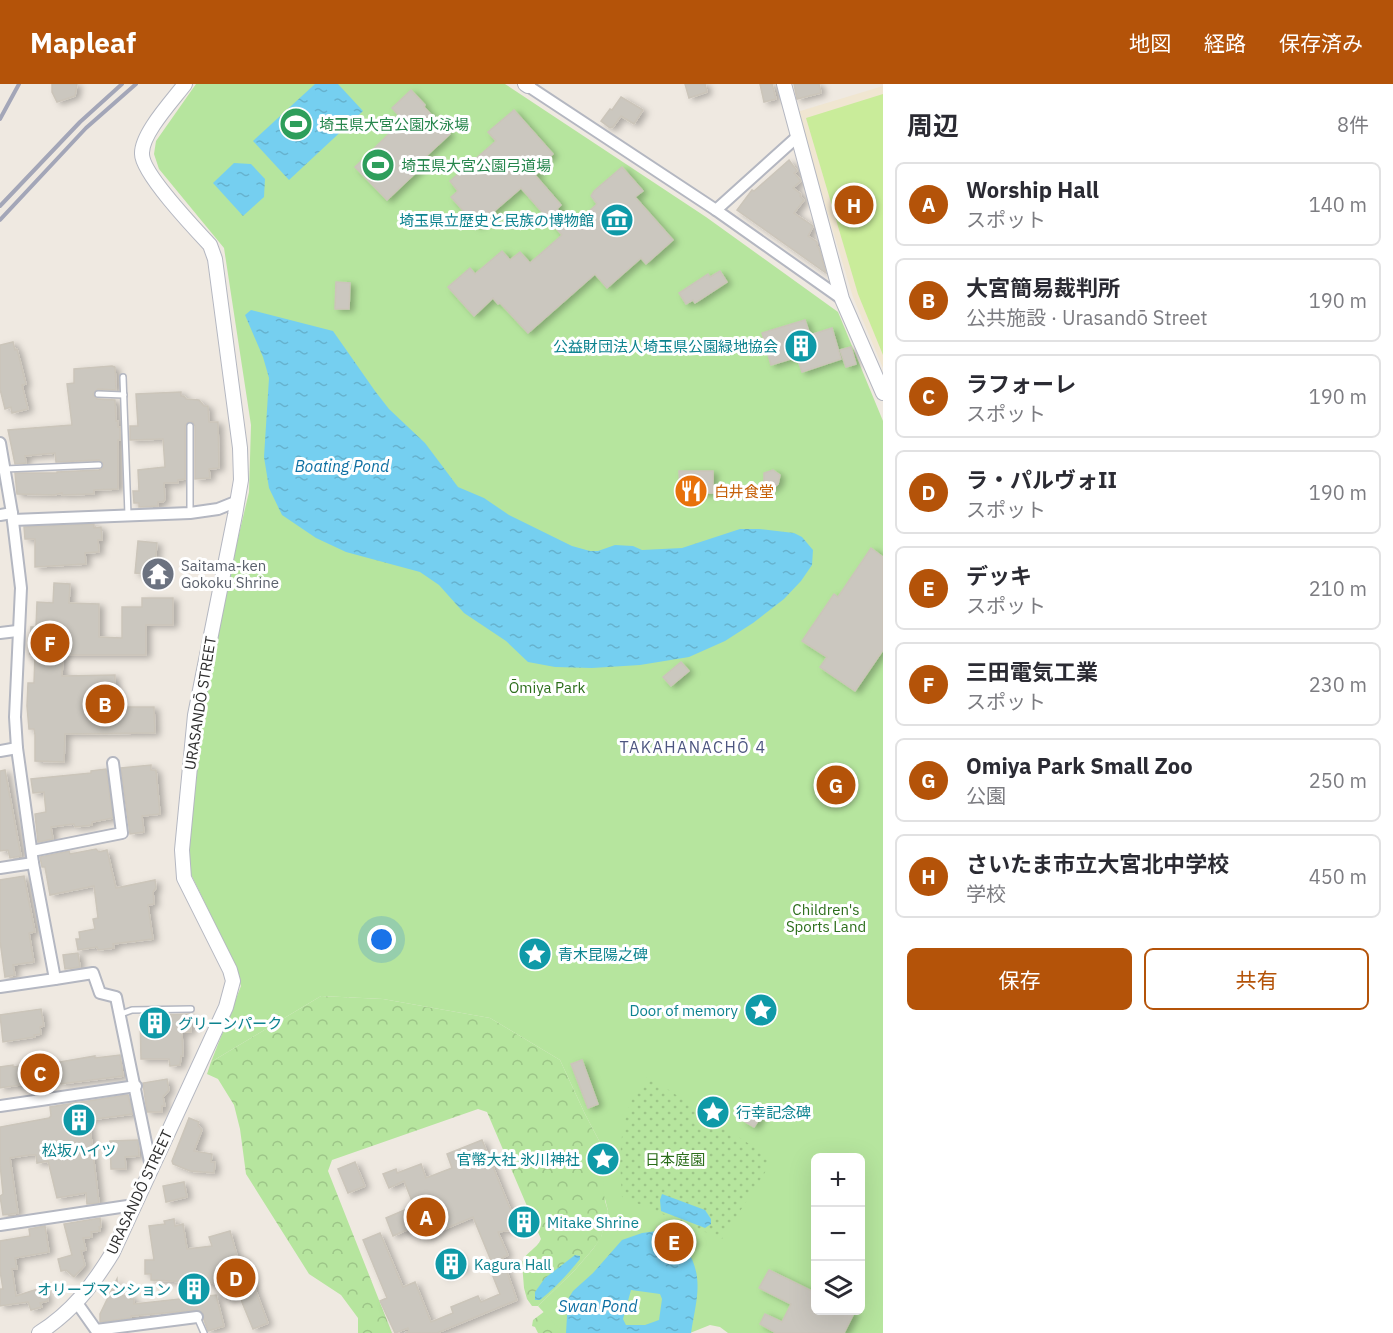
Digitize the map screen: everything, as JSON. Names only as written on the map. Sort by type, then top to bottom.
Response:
[{"type":"street","name":"URASANDŌ STREET","points":[[39,1333],[77,1303],[113,1252],[226,1007],[233,981],[230,970],[184,878],[182,850],[195,715],[241,480],[240,448],[215,259],[210,245],[152,178],[141,153],[145,140],[185,84]]},
{"type":"street","points":[[529,84],[716,210],[842,299]]},
{"type":"street","points":[[784,84],[842,299],[883,393]]},
{"type":"street","points":[[716,210],[798,136]]},
{"type":"street","points":[[0,443],[13,516],[21,588],[17,631],[15,717],[17,748],[33,863],[55,979]]},
{"type":"street","points":[[0,515],[190,513],[218,509],[237,501]]},
{"type":"street","points":[[0,633],[17,631]]},
{"type":"street","points":[[0,751],[17,748]]},
{"type":"street","points":[[32,851],[122,833],[113,763]]},
{"type":"street","points":[[0,868],[33,863]]},
{"type":"street","points":[[0,987],[93,973],[100,993],[116,997],[151,1167]]},
{"type":"street","points":[[0,1106],[136,1086]]},
{"type":"street","points":[[0,1225],[134,1204]]},
{"type":"street","points":[[77,1303],[96,1330],[197,1317]]},
{"type":"lane","points":[[123,377],[128,515]]},
{"type":"lane","points":[[98,394],[124,395]]},
{"type":"lane","points":[[190,426],[190,513]]},
{"type":"lane","points":[[4,469],[99,465]]},
{"type":"lane","points":[[121,1014],[132,1010],[191,1009]]},
{"type":"lane","points":[[197,1317],[204,1333]]},
{"type":"shaded area","points":[[883,86],[883,368],[853,297],[797,112]]},
{"type":"green space","name":"Ōmiya Park","points":[[196,84],[505,84],[706,217],[838,312],[883,421],[883,1333],[728,1333],[720,1327],[710,1325],[690,1333],[563,1333],[538,1306],[574,1271],[601,1237],[608,1211],[603,1191],[605,1152],[560,1060],[490,1018],[383,999],[321,996],[211,1062],[241,986],[232,959],[187,866],[195,748],[225,593],[249,492],[251,425],[224,248],[159,169],[154,154],[156,141]]},
{"type":"green space","points":[[883,94],[883,355],[858,294],[806,118]]},
{"type":"green space","points":[[321,996],[383,999],[490,1018],[560,1060],[605,1152],[605,1201],[608,1211],[601,1238],[593,1249],[538,1306],[532,1306],[527,1299],[522,1263],[541,1239],[487,1112],[478,1109],[332,1160],[328,1171],[392,1333],[358,1333],[358,1318],[341,1295],[309,1274],[246,1174],[234,1105],[218,1079],[207,1074],[211,1062]]},
{"type":"green space","name":"日本庭園","points":[[648,1076],[773,1160],[722,1239],[622,1197],[620,1162],[623,1127],[631,1100]]},
{"type":"green space","points":[[553,1305],[566,1333],[538,1333],[532,1326],[533,1320]]},
{"type":"water","points":[[315,84],[338,84],[363,111],[289,180],[253,141]]},
{"type":"water","points":[[234,163],[251,164],[265,179],[264,197],[243,216],[213,183]]},
{"type":"water","name":"Boating Pond","points":[[251,310],[333,331],[389,409],[425,443],[458,487],[484,498],[509,515],[572,546],[590,551],[598,551],[615,545],[633,546],[642,550],[682,548],[740,529],[759,529],[794,533],[802,537],[813,550],[812,565],[784,599],[753,623],[725,641],[689,657],[640,665],[592,668],[555,667],[528,662],[506,641],[464,613],[439,585],[420,572],[346,552],[316,538],[282,515],[269,488],[264,457],[269,378],[263,357],[245,315]]},
{"type":"water","points":[[662,1194],[705,1210],[711,1219],[711,1224],[705,1228],[661,1211]]},
{"type":"water","name":"Swan Pond","points":[[657,1231],[656,1240],[665,1249],[681,1254],[686,1248],[692,1259],[696,1269],[697,1300],[691,1333],[566,1333],[568,1299],[573,1291],[593,1273],[622,1240]],"holes":[[[631,1290],[660,1294],[662,1299],[659,1320],[645,1325],[626,1325],[623,1319]]]},
{"type":"water","points":[[575,1255],[580,1256],[580,1259],[571,1270],[540,1300],[535,1300],[535,1292],[545,1278]]},
{"type":"building","points":[[52,84],[77,84],[75,96],[57,102],[52,92]]},
{"type":"building","points":[[685,84],[705,84],[707,92],[689,98]]},
{"type":"building","points":[[760,84],[772,84],[776,99],[764,102]]},
{"type":"building","points":[[794,84],[819,84],[821,93],[797,99]]},
{"type":"building","points":[[411,90],[450,134],[422,160],[425,164],[387,200],[355,167],[398,125],[402,119],[392,108]]},
{"type":"building","points":[[621,97],[643,110],[634,124],[621,116],[610,128],[601,121]]},
{"type":"building","name":"埼玉県立歴史と民族の博物館","points":[[514,110],[553,154],[538,168],[540,171],[535,175],[561,205],[557,209],[572,227],[597,204],[591,196],[594,191],[622,167],[643,191],[635,197],[673,240],[646,264],[641,258],[607,288],[595,274],[528,333],[493,298],[474,316],[448,287],[470,268],[475,274],[502,251],[510,260],[520,252],[530,263],[562,235],[521,188],[477,226],[451,197],[458,191],[450,181],[496,141],[488,132]]},
{"type":"building","points":[[789,160],[797,171],[794,173],[801,181],[793,188],[801,194],[804,200],[794,213],[813,226],[808,236],[817,242],[826,273],[737,210],[752,190],[754,191]]},
{"type":"building","points":[[720,271],[727,282],[695,303],[693,300],[686,304],[679,293],[708,274],[710,277]]},
{"type":"building","points":[[336,282],[350,283],[349,309],[335,309]]},
{"type":"building","name":"公益財団法人埼玉県公園緑地協会","points":[[805,320],[810,335],[832,328],[841,359],[802,372],[797,357],[771,365],[762,333]]},
{"type":"building","points":[[13,342],[26,384],[22,385],[28,409],[12,413],[11,407],[5,409],[0,389],[0,345]]},
{"type":"building","points":[[851,347],[856,364],[846,367],[840,350]]},
{"type":"building","points":[[115,367],[116,390],[98,389],[93,394],[97,399],[115,400],[116,421],[120,427],[118,489],[94,490],[94,494],[17,494],[15,473],[57,473],[103,468],[103,463],[99,460],[56,462],[55,453],[25,456],[26,463],[15,464],[8,430],[72,425],[67,384],[74,383],[74,369]]},
{"type":"building","points":[[181,392],[181,396],[186,399],[199,400],[204,406],[208,406],[209,422],[218,422],[219,468],[209,469],[210,478],[195,479],[195,426],[193,422],[188,422],[185,426],[185,479],[178,480],[178,483],[164,483],[165,499],[163,502],[158,502],[158,506],[139,507],[139,503],[134,503],[133,491],[139,491],[138,470],[165,467],[163,439],[130,440],[130,426],[138,426],[136,394]]},
{"type":"building","points":[[773,470],[780,475],[778,484],[769,491],[764,482],[764,473]]},
{"type":"building","points":[[679,471],[713,471],[713,493],[680,493]]},
{"type":"building","points":[[94,524],[94,528],[101,527],[102,540],[98,540],[99,552],[85,553],[86,564],[35,567],[35,539],[25,539],[24,527]]},
{"type":"building","points":[[138,541],[157,543],[154,575],[135,573]]},
{"type":"building","points":[[871,548],[883,557],[883,650],[855,691],[820,667],[827,657],[802,641],[834,594],[838,597]]},
{"type":"building","points":[[54,583],[70,584],[69,603],[99,604],[99,637],[122,638],[122,607],[142,607],[142,598],[173,598],[173,625],[146,625],[146,655],[63,655],[62,676],[115,675],[115,707],[154,707],[155,733],[65,734],[64,762],[35,761],[35,735],[34,729],[29,729],[27,706],[28,683],[34,683],[35,654],[30,654],[31,627],[36,627],[37,602],[53,603]]},
{"type":"building","points":[[681,662],[689,671],[671,686],[663,677]]},
{"type":"building","points":[[151,765],[151,770],[156,770],[160,814],[142,816],[144,832],[130,834],[121,768]]},
{"type":"building","points":[[106,769],[113,818],[92,822],[92,825],[75,827],[74,824],[51,827],[53,839],[38,842],[35,814],[46,812],[44,792],[33,793],[31,779],[91,773],[91,771]]},
{"type":"building","points":[[5,770],[21,856],[10,858],[8,850],[0,851],[0,771]]},
{"type":"building","points":[[96,849],[99,852],[107,850],[116,888],[155,880],[154,904],[148,905],[153,939],[113,944],[114,948],[98,950],[97,947],[78,950],[76,939],[80,939],[79,932],[95,929],[93,919],[98,918],[94,886],[50,895],[45,867],[42,867],[40,857],[69,851],[70,854]]},
{"type":"building","points":[[24,876],[35,932],[29,933],[34,962],[13,965],[15,975],[5,977],[0,941],[0,880]]},
{"type":"building","points":[[78,953],[80,967],[65,969],[63,955]]},
{"type":"building","points":[[41,1009],[44,1026],[40,1027],[41,1034],[3,1042],[0,1015]]},
{"type":"building","points":[[190,1014],[191,1032],[182,1032],[183,1056],[181,1056],[180,1065],[170,1066],[169,1059],[141,1059],[140,1016]]},
{"type":"building","points":[[120,1055],[123,1076],[61,1084],[60,1079],[0,1088],[0,1067]]},
{"type":"building","points":[[582,1060],[598,1104],[588,1108],[571,1064]]},
{"type":"building","points":[[167,1079],[169,1090],[163,1097],[165,1106],[162,1106],[162,1112],[147,1112],[143,1083]]},
{"type":"building","points":[[128,1095],[133,1114],[89,1120],[99,1203],[87,1204],[86,1193],[57,1198],[48,1161],[37,1163],[36,1155],[29,1155],[10,1158],[18,1213],[3,1215],[0,1196],[3,1194],[0,1127],[49,1118],[51,1116],[50,1107]]},
{"type":"building","points":[[751,1106],[763,1113],[754,1127],[742,1120]]},
{"type":"building","points":[[189,1118],[199,1122],[198,1125],[202,1130],[194,1151],[212,1154],[211,1162],[215,1162],[214,1173],[190,1171],[173,1164],[172,1161]]},
{"type":"building","points":[[138,1140],[139,1156],[125,1157],[126,1169],[111,1169],[110,1141]]},
{"type":"building","points":[[482,1140],[514,1218],[529,1216],[531,1227],[498,1232],[508,1255],[502,1258],[517,1300],[437,1333],[405,1333],[409,1331],[408,1328],[395,1333],[380,1301],[387,1298],[363,1240],[380,1233],[403,1287],[415,1282],[431,1322],[453,1313],[451,1307],[478,1296],[481,1302],[500,1294],[490,1269],[494,1268],[473,1217],[426,1237],[424,1232],[419,1234],[416,1226],[393,1236],[386,1218],[414,1206],[404,1181],[389,1188],[383,1174],[396,1169],[397,1173],[421,1164],[426,1178],[452,1168],[447,1154]]},
{"type":"building","points":[[355,1162],[365,1186],[348,1193],[338,1169]]},
{"type":"building","points":[[184,1182],[187,1197],[166,1202],[163,1186]]},
{"type":"building","points":[[100,1218],[100,1231],[91,1232],[92,1237],[83,1238],[86,1250],[81,1251],[85,1265],[74,1277],[66,1270],[61,1271],[58,1259],[72,1255],[64,1224]]},
{"type":"building","points":[[174,1219],[175,1226],[183,1224],[187,1249],[212,1246],[209,1237],[230,1231],[238,1259],[243,1257],[268,1323],[253,1329],[239,1295],[227,1299],[227,1284],[151,1280],[151,1274],[145,1274],[145,1260],[154,1260],[149,1226],[165,1224],[164,1221]]},
{"type":"building","points":[[45,1226],[49,1252],[15,1258],[17,1269],[12,1269],[16,1296],[44,1287],[48,1301],[40,1303],[42,1307],[31,1310],[28,1302],[0,1306],[0,1289],[3,1289],[0,1271],[0,1241],[30,1236],[29,1229]]},
{"type":"building","points":[[657,1227],[676,1232],[685,1239],[695,1240],[681,1253],[672,1252],[665,1249],[657,1238]]},
{"type":"building","name":"Kagura Hall","points":[[458,1252],[465,1269],[444,1277],[437,1260]]},
{"type":"building","points":[[769,1270],[811,1291],[811,1315],[853,1315],[844,1333],[776,1333],[760,1324],[765,1314],[782,1322],[791,1304],[759,1288]]},
{"type":"building","points":[[117,1279],[118,1296],[130,1295],[130,1299],[134,1299],[134,1304],[216,1295],[224,1326],[208,1331],[203,1313],[197,1310],[131,1316],[131,1318],[100,1322],[100,1314]]},
{"type":"railway","points":[[0,119],[19,84]]},
{"type":"railway","points":[[0,206],[80,122],[122,84]]},
{"type":"railway","points":[[0,220],[86,128],[136,84]]},
{"type":"place","name":"埼玉県大宮公園水泳場","points":[[296,124]]},
{"type":"place","name":"埼玉県大宮公園弓道場","points":[[378,165]]},
{"type":"place","name":"さいたま市立大宮北中学校","points":[[854,205]]},
{"type":"place","name":"埼玉県立歴史と民族の博物館","points":[[617,220]]},
{"type":"place","name":"公益財団法人埼玉県公園緑地協会","points":[[801,346]]},
{"type":"place","name":"白井食堂","points":[[691,491]]},
{"type":"place","name":"Saitama-ken Gokoku Shrine","points":[[158,574]]},
{"type":"place","name":"三田電気工業","points":[[50,643]]},
{"type":"place","name":"大宮簡易裁判所","points":[[105,704]]},
{"type":"place","name":"Omiya Park Small Zoo","points":[[836,785]]},
{"type":"place","name":"青木昆陽之碑","points":[[535,954]]},
{"type":"place","name":"Door of memory","points":[[761,1010]]},
{"type":"place","name":"グリーンパーク","points":[[155,1023]]},
{"type":"place","name":"ラフォーレ","points":[[40,1073]]},
{"type":"place","name":"行幸記念碑","points":[[713,1112]]},
{"type":"place","name":"松坂ハイツ","points":[[79,1120]]},
{"type":"place","name":"官幣大社 氷川神社","points":[[603,1159]]},
{"type":"place","name":"Worship Hall","points":[[426,1217]]},
{"type":"place","name":"Mitake Shrine","points":[[524,1222]]},
{"type":"place","name":"デッキ","points":[[674,1242]]},
{"type":"place","name":"Kagura Hall","points":[[451,1264]]},
{"type":"place","name":"ラ・パルヴォII","points":[[236,1278]]},
{"type":"place","name":"オリーブマンション","points":[[194,1289]]},
{"type":"district","name":"TAKAHANACHŌ 4","points":[[693,747]]},
{"type":"park label","name":"Children's Sports Land","points":[[826,918]]}]
